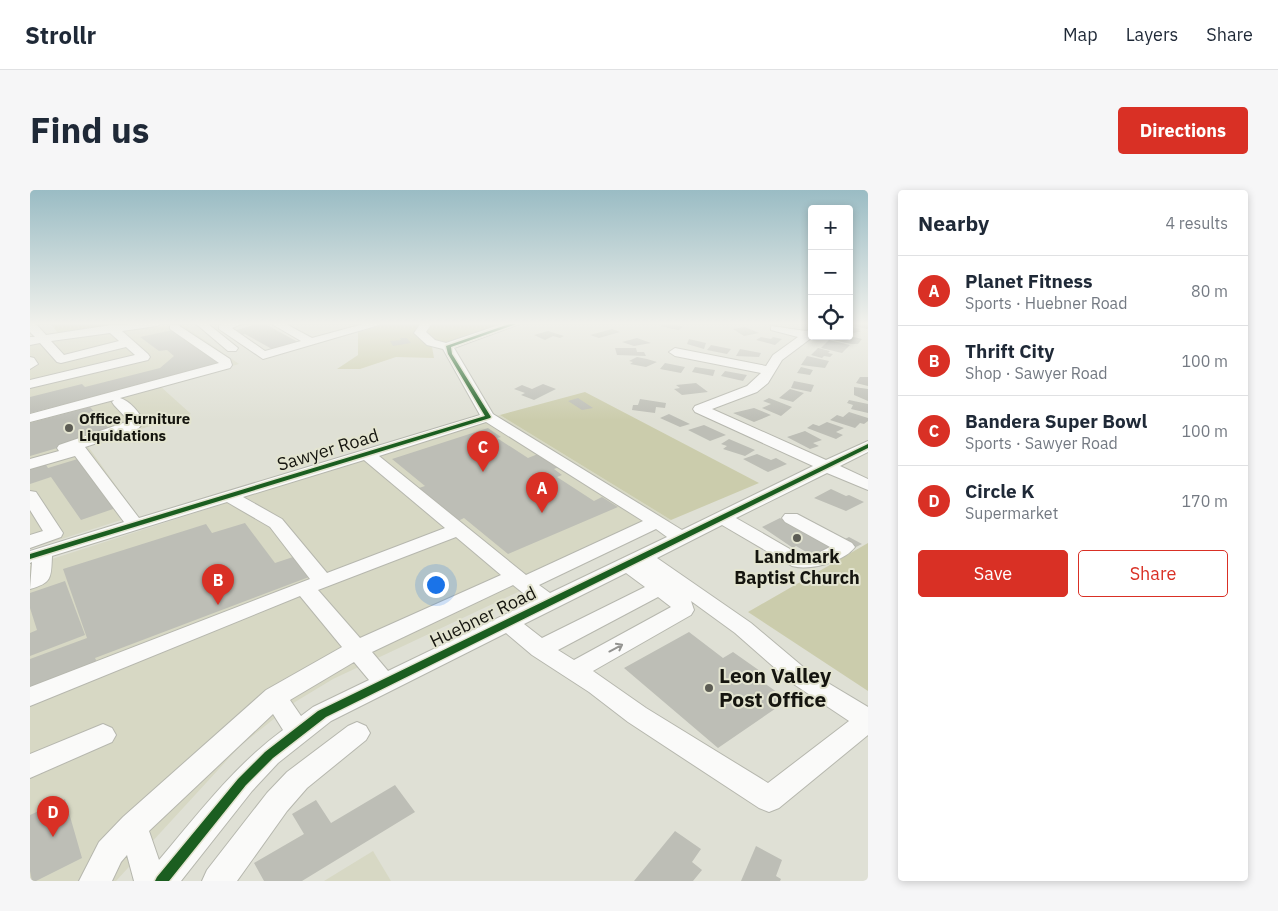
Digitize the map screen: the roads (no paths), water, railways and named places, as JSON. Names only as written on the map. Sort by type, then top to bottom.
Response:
[{"type":"street","points":[[55,355],[74,374]]},
{"type":"street","points":[[60,359],[74,355]]},
{"type":"street","points":[[30,384],[144,357],[142,355]]},
{"type":"street","points":[[30,418],[226,365],[226,362],[217,355]]},
{"type":"street","points":[[244,355],[251,360]]},
{"type":"street","points":[[451,355],[488,417],[681,537]]},
{"type":"street","points":[[692,355],[768,370]]},
{"type":"street","points":[[700,409],[752,389],[762,380],[781,355]]},
{"type":"street","points":[[30,361],[32,364],[30,365]]},
{"type":"street","points":[[30,458],[132,427],[136,422],[134,416],[119,402]]},
{"type":"street","points":[[700,409],[868,485]]},
{"type":"street","name":"Sawyer Road","points":[[34,551],[60,540],[136,525],[488,417]]},
{"type":"street","name":"Huebner Road","points":[[162,881],[180,861],[215,812],[242,782],[269,755],[322,714],[506,622],[868,446]]},
{"type":"street","points":[[30,464],[79,450],[136,525]]},
{"type":"street","points":[[367,454],[547,602]]},
{"type":"street","points":[[30,496],[60,540]]},
{"type":"street","points":[[228,496],[276,523],[314,585],[357,649],[384,682]]},
{"type":"street","points":[[721,518],[799,562],[820,560],[845,547],[791,518]]},
{"type":"street","points":[[94,881],[110,852],[133,827],[275,696],[357,649],[656,522]]},
{"type":"street","points":[[30,697],[458,530]]},
{"type":"street","points":[[30,582],[41,577],[34,551]]},
{"type":"street","points":[[573,671],[683,610],[683,605],[660,588],[634,560]]},
{"type":"street","points":[[506,622],[540,649],[598,686],[637,715],[769,800],[868,720],[800,677],[742,628],[634,560]]},
{"type":"street","points":[[540,649],[660,588]]},
{"type":"street","points":[[275,696],[298,732]]},
{"type":"street","points":[[218,881],[277,802],[296,780],[357,733]]},
{"type":"street","points":[[30,766],[103,735]]},
{"type":"street","points":[[133,827],[150,881]]},
{"type":"place","name":"Office Furniture Liquidations","points":[[69,428]]},
{"type":"place","name":"Bandera Super Bowl","points":[[483,472]]},
{"type":"place","name":"Planet Fitness","points":[[542,513]]},
{"type":"place","name":"Landmark Baptist Church","points":[[797,538]]},
{"type":"place","name":"Thrift City","points":[[218,605]]},
{"type":"place","name":"Leon Valley Post Office","points":[[709,688]]},
{"type":"place","name":"Circle K","points":[[53,837]]}]
